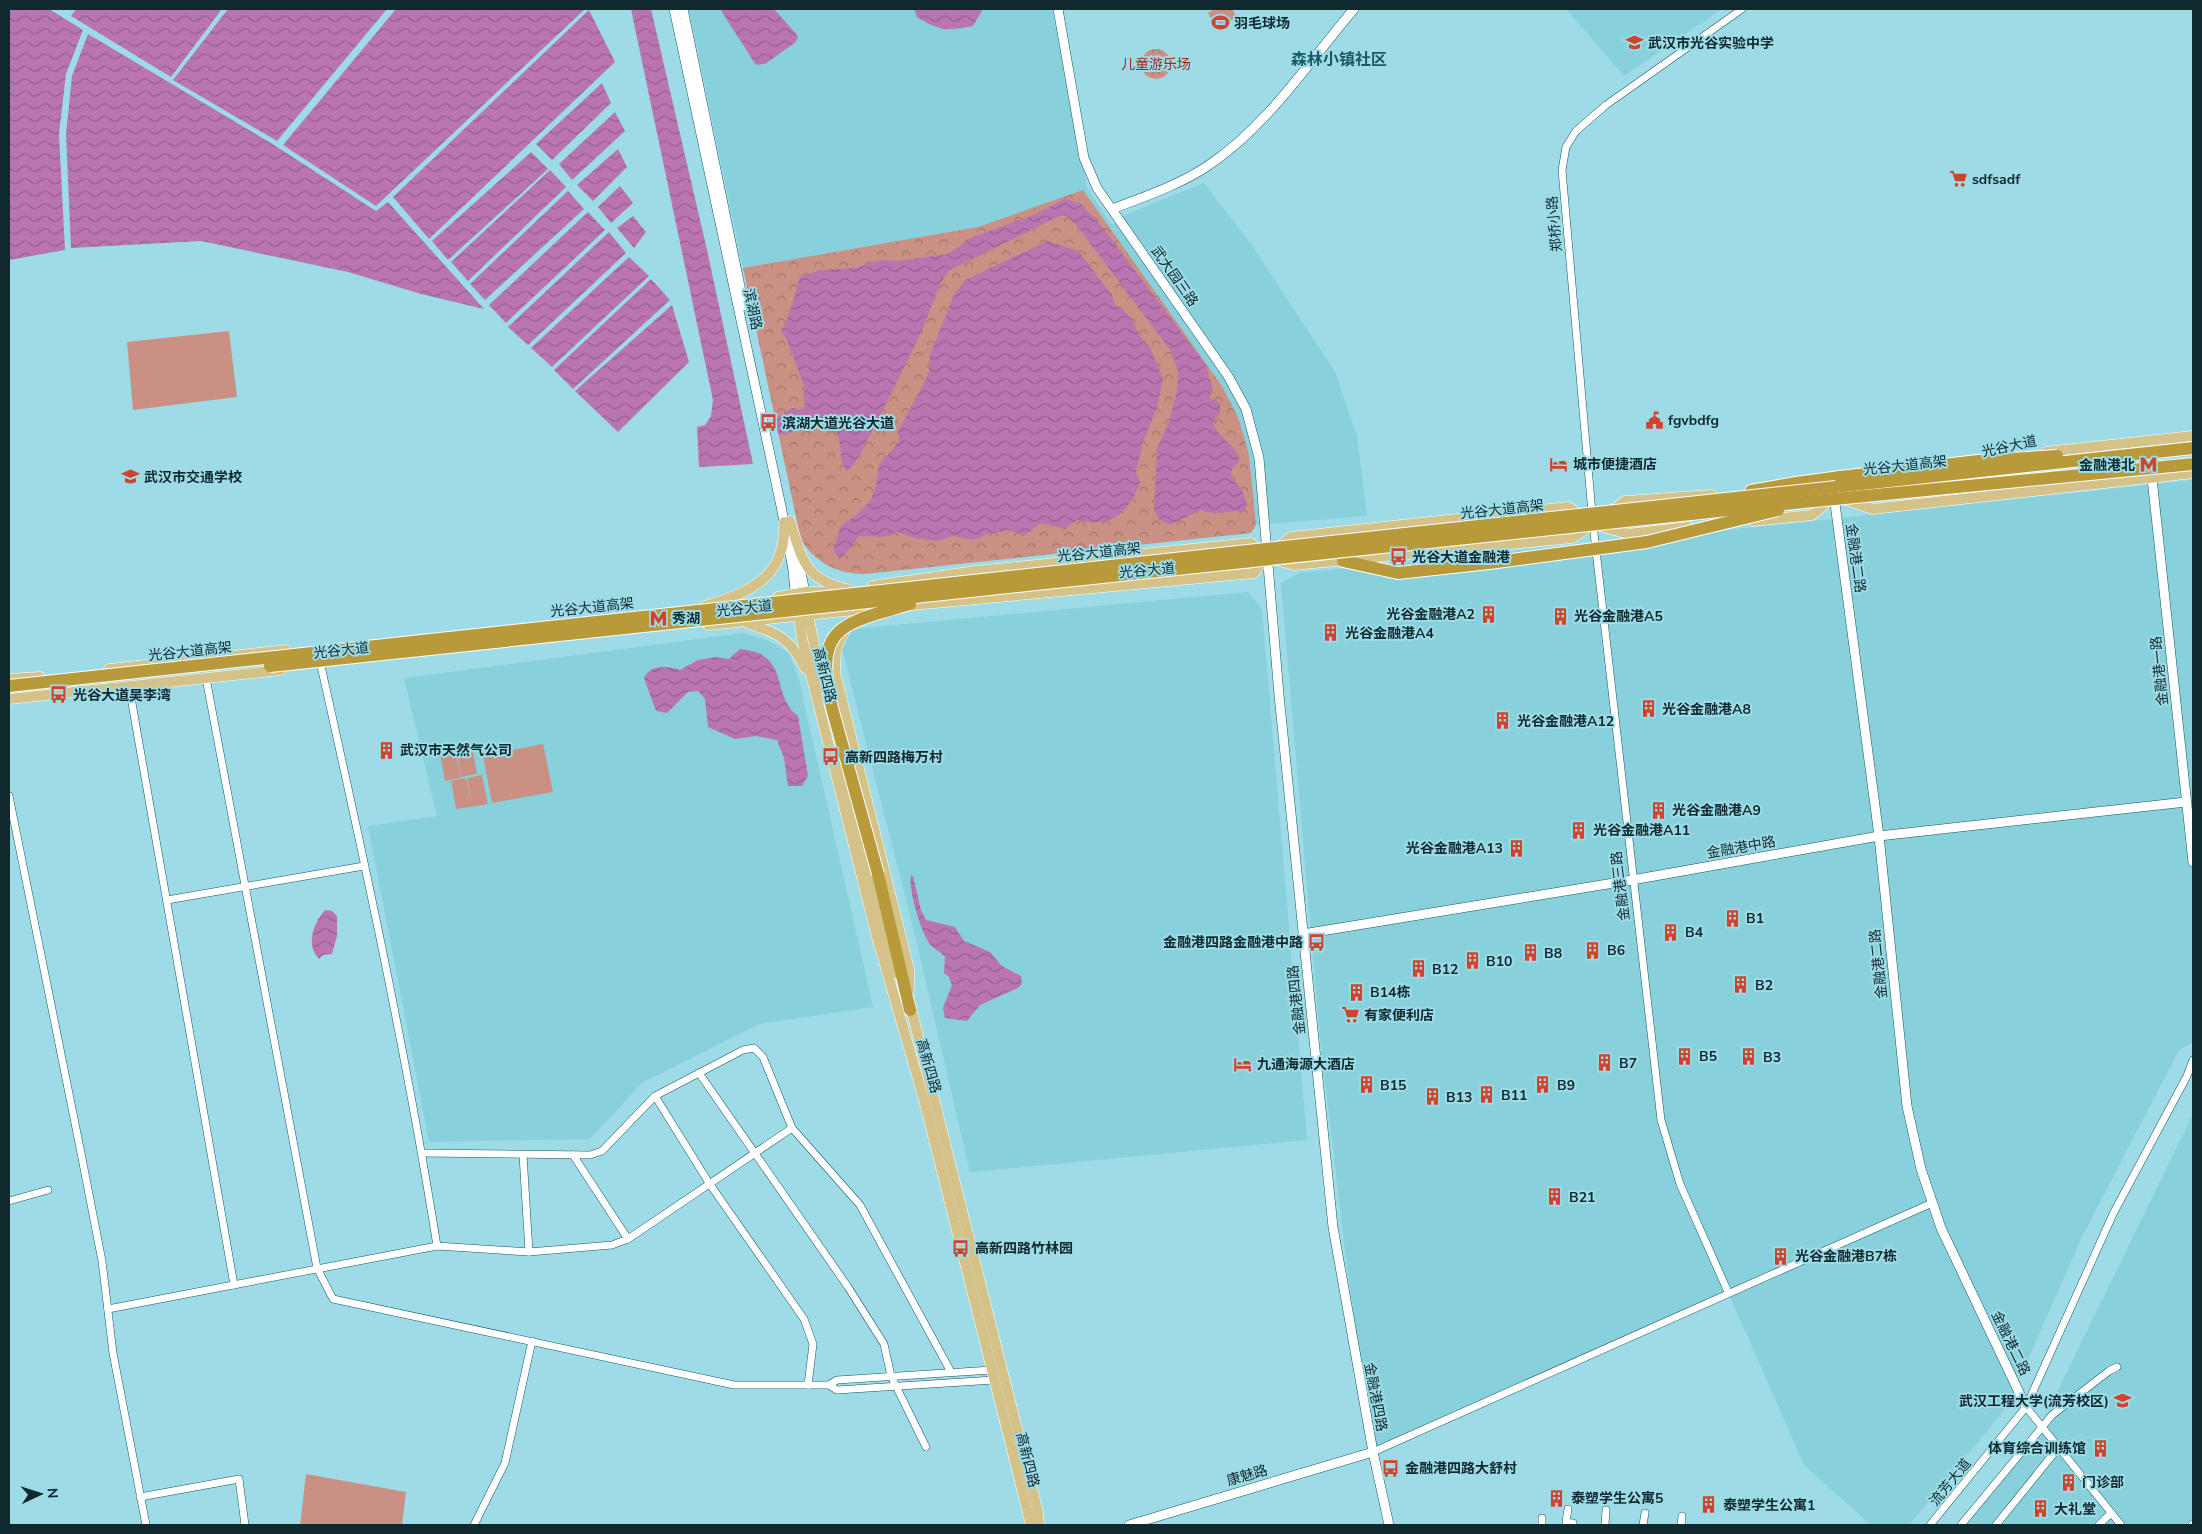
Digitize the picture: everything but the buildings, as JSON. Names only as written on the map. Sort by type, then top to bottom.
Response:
[{"type":"highway","name":"光谷大道高架","points":[[9,686],[2193,448]]},
{"type":"highway","points":[[1749,492],[1796,483],[1996,459],[2053,456],[2107,458]]},
{"type":"highway","name":"光谷大道高架","points":[[9,694],[1804,502],[2193,464]]},
{"type":"highway","points":[[1343,561],[1398,573],[1489,563],[1647,542],[1759,516],[1804,502]]},
{"type":"highway","points":[[910,1010],[878,874],[827,687],[826,654],[832,640],[843,628],[855,620],[910,604],[976,591]]},
{"type":"main road","name":"光谷大道","points":[[9,700],[803,615],[1254,573],[1266,557],[1291,537],[1509,512],[1568,507],[1593,524],[1628,534],[1812,515],[1834,496],[1869,479],[2002,464],[2054,450],[2193,436]]},
{"type":"main road","name":"光谷大道","points":[[9,679],[698,608],[806,592],[850,590],[976,570],[1251,543],[1266,557],[1294,565],[1572,538],[1625,501],[1808,487],[1873,509],[2193,473]]},
{"type":"main road","points":[[787,522],[804,563],[817,578],[833,586],[850,590]]},
{"type":"main road","points":[[698,608],[726,600],[760,584],[771,571],[782,552],[787,522]]},
{"type":"main road","name":"高新四路","points":[[897,606],[873,612],[859,619],[848,628],[839,641],[835,656],[835,672],[908,969],[910,1010]]},
{"type":"main road","name":"高新四路","points":[[803,615],[802,639],[813,683],[877,936],[924,1100],[1031,1525]]},
{"type":"main road","name":"高新四路","points":[[803,615],[891,958],[910,1010],[932,1088],[1029,1474],[1038,1512],[1039,1525]]},
{"type":"main road","points":[[723,624],[746,623],[778,634],[791,645],[813,683]]},
{"type":"street","name":"滨湖路","points":[[674,9],[787,522],[806,592],[803,615]]},
{"type":"street","name":"滨湖路","points":[[683,9],[787,522],[794,594],[803,615]]},
{"type":"street","name":"武大园三路","points":[[1058,9],[1084,158],[1097,188],[1228,376],[1246,409],[1259,458],[1266,557]]},
{"type":"street","points":[[1112,209],[1186,178],[1205,167],[1240,141],[1280,97],[1354,9]]},
{"type":"street","name":"郑桥小路","points":[[1593,524],[1562,170],[1566,147],[1576,131],[1606,105],[1742,9]]},
{"type":"street","name":"金融港一路","points":[[2152,478],[2193,862]]},
{"type":"street","name":"金融港二路","points":[[1834,496],[1879,836],[1907,1106],[1921,1169],[1941,1228],[2026,1407]]},
{"type":"street","name":"金融港三路","points":[[1593,524],[1660,1120],[1680,1184],[1728,1292]]},
{"type":"street","name":"金融港四路","points":[[1266,557],[1332,1227],[1373,1452],[1390,1525]]},
{"type":"street","points":[[321,666],[422,1153],[437,1246]]},
{"type":"street","points":[[206,678],[317,1268],[333,1299],[734,1385],[829,1385],[837,1380],[951,1372],[993,1375]]},
{"type":"street","points":[[129,686],[234,1285]]},
{"type":"street","points":[[9,796],[82,1153],[102,1261],[113,1353],[146,1525]]},
{"type":"street","name":"金融港中路","points":[[1303,934],[1632,880],[1879,836],[2186,802]]},
{"type":"street","points":[[168,900],[364,866]]},
{"type":"street","points":[[422,1153],[590,1155],[602,1151],[655,1096],[742,1050],[754,1048],[763,1057],[792,1128],[860,1206],[951,1372]]},
{"type":"street","name":"流芳大道","points":[[1930,1525],[2026,1407],[2114,1212],[2187,1076],[2193,1060]]},
{"type":"street","points":[[699,1073],[848,1287],[884,1344],[895,1386],[926,1447]]},
{"type":"street","points":[[655,1096],[709,1183],[804,1318],[814,1344],[808,1385]]},
{"type":"street","points":[[108,1309],[437,1246],[529,1252],[612,1245],[628,1239],[792,1128]]},
{"type":"street","points":[[523,1155],[529,1252]]},
{"type":"street","points":[[574,1155],[628,1239]]},
{"type":"street","points":[[9,1201],[48,1190]]},
{"type":"street","points":[[1373,1452],[1728,1292],[1932,1203]]},
{"type":"street","points":[[474,1525],[505,1463],[532,1342]]},
{"type":"street","points":[[1961,1525],[2052,1415],[2109,1371],[2117,1367]]},
{"type":"street","points":[[829,1385],[837,1390],[895,1386],[993,1375]]},
{"type":"street","points":[[2026,1407],[2121,1525]]},
{"type":"street","points":[[1996,1525],[2059,1447]]},
{"type":"street","name":"康魅路","points":[[1129,1525],[1373,1452]]},
{"type":"street","points":[[140,1497],[239,1479],[245,1525]]},
{"type":"street","points":[[1568,1509],[1566,1522],[1573,1523],[1573,1525]]},
{"type":"street","points":[[1604,1525],[1606,1510]]},
{"type":"street","points":[[2099,1525],[2111,1512]]},
{"type":"street","points":[[1643,1525],[1645,1513]]},
{"type":"street","points":[[1681,1525],[1682,1516]]},
{"type":"shaded area","points":[[689,9],[1052,9],[1087,188],[1112,225],[1127,214],[1204,183],[1253,247],[1335,372],[1357,436],[1367,516],[1256,525],[1249,454],[1238,417],[1222,386],[1083,190],[978,227],[743,268]]},
{"type":"shaded area","name":"武汉市光谷实验中学","points":[[1566,9],[1722,9],[1624,76]]},
{"type":"shaded area","points":[[2193,480],[2193,1042],[2179,1050],[2082,1237],[2007,1407],[1909,1525],[1871,1525],[1804,1465],[1728,1292],[1373,1452],[1346,1259],[1320,1039],[1281,583],[1300,573]]},
{"type":"shaded area","points":[[1248,592],[1262,609],[1307,1140],[970,1172],[915,936],[842,648],[851,630]]},
{"type":"shaded area","points":[[743,633],[767,640],[789,653],[799,680],[873,1007],[759,1024],[642,1083],[590,1139],[429,1142],[368,826],[437,816],[404,678]]},
{"type":"shaded area","name":"武汉工程大学(流芳校区)","points":[[2193,1114],[2193,1525],[1956,1525],[2042,1423]]},
{"type":"green space","name":"羽毛球场","points":[[1215,9],[1232,9],[1237,17],[1217,29],[1208,13]]},
{"type":"green space","name":"儿童游乐场","points":[[1156,49],[1167,53],[1171,64],[1167,75],[1156,79],[1145,75],[1141,64],[1145,53]]},
{"type":"green space","points":[[1083,190],[1222,386],[1238,417],[1249,454],[1256,525],[1251,533],[865,574],[845,572],[820,561],[801,540],[743,268],[978,227]]},
{"type":"green space","points":[[229,331],[237,397],[133,410],[127,342]]},
{"type":"green space","points":[[543,744],[553,792],[492,803],[483,756]]},
{"type":"green space","points":[[472,746],[477,774],[461,777],[456,749]]},
{"type":"green space","points":[[455,750],[461,778],[445,781],[440,753]]},
{"type":"green space","points":[[482,775],[488,804],[456,809],[451,781],[466,778],[471,803],[467,778]]},
{"type":"green space","points":[[306,1474],[406,1492],[402,1525],[300,1525]]},
{"type":"water","points":[[9,9],[49,9],[83,30],[66,74],[59,134],[65,250],[9,260]]},
{"type":"water","points":[[76,9],[222,9],[171,77],[71,16]]},
{"type":"water","points":[[228,9],[387,9],[277,141],[173,80]]},
{"type":"water","points":[[396,9],[585,9],[376,206],[283,145]]},
{"type":"water","points":[[631,9],[651,9],[707,250],[753,464],[699,467],[697,427],[705,425],[711,416],[713,400]]},
{"type":"water","points":[[720,9],[774,9],[798,36],[796,42],[765,64],[756,65]]},
{"type":"water","points":[[914,9],[983,9],[973,26],[944,29],[924,22],[917,17]]},
{"type":"water","points":[[589,10],[615,62],[429,239],[393,197]]},
{"type":"water","points":[[88,34],[274,145],[376,211],[388,202],[484,309],[421,294],[348,272],[201,241],[71,248],[66,134],[72,76]]},
{"type":"water","points":[[602,83],[611,103],[552,160],[536,144]]},
{"type":"water","points":[[615,112],[625,131],[572,180],[559,164]]},
{"type":"water","points":[[618,149],[627,167],[593,201],[577,185]]},
{"type":"water","points":[[531,152],[548,169],[448,260],[432,241]]},
{"type":"water","points":[[550,170],[566,187],[468,281],[451,262]]},
{"type":"water","points":[[620,186],[633,203],[611,223],[598,207]]},
{"type":"water","points":[[568,191],[584,209],[485,300],[470,284]]},
{"type":"water","points":[[1065,199],[1080,203],[1100,224],[1206,365],[1213,390],[1209,397],[1220,404],[1220,413],[1213,423],[1219,433],[1238,454],[1240,460],[1232,469],[1231,476],[1242,490],[1247,505],[1243,512],[1212,513],[1201,510],[1169,525],[1159,519],[1154,511],[1157,448],[1169,422],[1177,391],[1178,372],[1171,351],[1077,226],[1067,216],[1060,216],[950,270],[941,282],[921,333],[878,420],[855,463],[847,471],[842,463],[836,432],[831,431],[827,423],[820,419],[813,419],[811,428],[779,435],[774,420],[792,408],[800,410],[805,406],[803,393],[805,388],[787,340],[781,331],[790,311],[800,277],[821,270],[854,268],[880,260],[899,261],[948,254],[973,237],[1033,215]]},
{"type":"water","points":[[588,212],[605,230],[506,323],[489,305]]},
{"type":"water","points":[[633,216],[646,232],[634,248],[617,228]]},
{"type":"water","points":[[609,232],[626,253],[528,345],[508,327]]},
{"type":"water","points":[[1048,241],[1078,251],[1112,295],[1115,305],[1124,310],[1140,336],[1150,347],[1163,379],[1157,408],[1143,442],[1136,472],[1140,483],[1130,503],[1117,516],[1109,520],[1090,522],[1077,520],[1065,529],[1041,523],[1025,535],[1008,530],[988,534],[973,540],[953,536],[938,541],[914,538],[897,532],[884,537],[859,536],[848,551],[839,558],[833,550],[841,526],[855,516],[871,500],[876,485],[879,465],[899,442],[898,431],[929,372],[929,357],[954,295],[965,280]]},
{"type":"water","points":[[629,257],[649,276],[552,367],[531,348]]},
{"type":"water","points":[[651,279],[670,300],[573,389],[554,370]]},
{"type":"water","points":[[672,305],[689,362],[618,432],[575,391]]},
{"type":"water","points":[[740,649],[756,652],[767,658],[778,676],[784,697],[798,716],[808,776],[802,786],[788,786],[784,758],[777,740],[756,736],[735,739],[708,727],[705,699],[698,691],[688,692],[667,713],[656,711],[644,678],[651,670],[665,667],[680,670],[698,660],[716,657],[729,659]]},
{"type":"water","points":[[911,875],[913,876],[921,910],[926,920],[955,927],[964,941],[990,952],[1002,966],[1021,976],[1022,984],[1018,988],[980,1005],[967,1021],[945,1018],[943,1008],[952,985],[949,977],[944,973],[945,957],[930,944],[919,921],[911,890]]},
{"type":"water","points":[[325,910],[332,911],[337,916],[337,936],[332,954],[323,955],[319,959],[312,947],[312,940],[317,921]]},
{"type":"place","name":"羽毛球场","points":[[1220,23]]},
{"type":"place","name":"武汉市光谷实验中学","points":[[1634,43]]},
{"type":"place","name":"sdfsadf","points":[[1958,179]]},
{"type":"place","name":"fgvbdfg","points":[[1654,420]]},
{"type":"place","name":"滨湖大道光谷大道","points":[[768,423]]},
{"type":"place","name":"城市便捷酒店","points":[[1559,464]]},
{"type":"place","name":"金融港北","points":[[2149,465]]},
{"type":"place","name":"武汉市交通学校","points":[[130,477]]},
{"type":"place","name":"光谷大道金融港","points":[[1398,557]]},
{"type":"place","name":"光谷金融港A2","points":[[1489,614]]},
{"type":"place","name":"光谷金融港A5","points":[[1560,616]]},
{"type":"place","name":"秀湖","points":[[658,618]]},
{"type":"place","name":"光谷金融港A4","points":[[1331,633]]},
{"type":"place","name":"光谷大道吴李湾","points":[[59,695]]},
{"type":"place","name":"光谷金融港A8","points":[[1648,709]]},
{"type":"place","name":"光谷金融港A12","points":[[1503,721]]},
{"type":"place","name":"武汉市天然气公司","points":[[386,750]]},
{"type":"place","name":"高新四路梅万村","points":[[831,757]]},
{"type":"place","name":"光谷金融港A9","points":[[1658,810]]},
{"type":"place","name":"光谷金融港A11","points":[[1579,830]]},
{"type":"place","name":"光谷金融港A13","points":[[1517,848]]},
{"type":"place","name":"B1","points":[[1732,918]]},
{"type":"place","name":"B4","points":[[1671,932]]},
{"type":"place","name":"金融港四路金融港中路","points":[[1317,942]]},
{"type":"place","name":"B6","points":[[1593,950]]},
{"type":"place","name":"B8","points":[[1530,953]]},
{"type":"place","name":"B10","points":[[1472,961]]},
{"type":"place","name":"B12","points":[[1418,969]]},
{"type":"place","name":"B2","points":[[1741,985]]},
{"type":"place","name":"B14栋","points":[[1356,992]]},
{"type":"place","name":"有家便利店","points":[[1350,1015]]},
{"type":"place","name":"B5","points":[[1685,1056]]},
{"type":"place","name":"B3","points":[[1749,1057]]},
{"type":"place","name":"B7","points":[[1605,1063]]},
{"type":"place","name":"九通海源大酒店","points":[[1243,1064]]},
{"type":"place","name":"B15","points":[[1366,1085]]},
{"type":"place","name":"B9","points":[[1543,1085]]},
{"type":"place","name":"B11","points":[[1487,1095]]},
{"type":"place","name":"B13","points":[[1432,1097]]},
{"type":"place","name":"B21","points":[[1555,1197]]},
{"type":"place","name":"高新四路竹林园","points":[[961,1248]]},
{"type":"place","name":"光谷金融港B7栋","points":[[1781,1256]]},
{"type":"place","name":"武汉工程大学(流芳校区)","points":[[2123,1401]]},
{"type":"place","name":"体育综合训练馆","points":[[2100,1448]]},
{"type":"place","name":"金融港四路大舒村","points":[[1391,1468]]},
{"type":"place","name":"门诊部","points":[[2068,1482]]},
{"type":"place","name":"泰塑学生公寓5","points":[[1557,1498]]},
{"type":"place","name":"泰塑学生公寓1","points":[[1709,1505]]},
{"type":"place","name":"大礼堂","points":[[2040,1509]]},
{"type":"district","name":"森林小镇社区","points":[[1339,59]]}]
